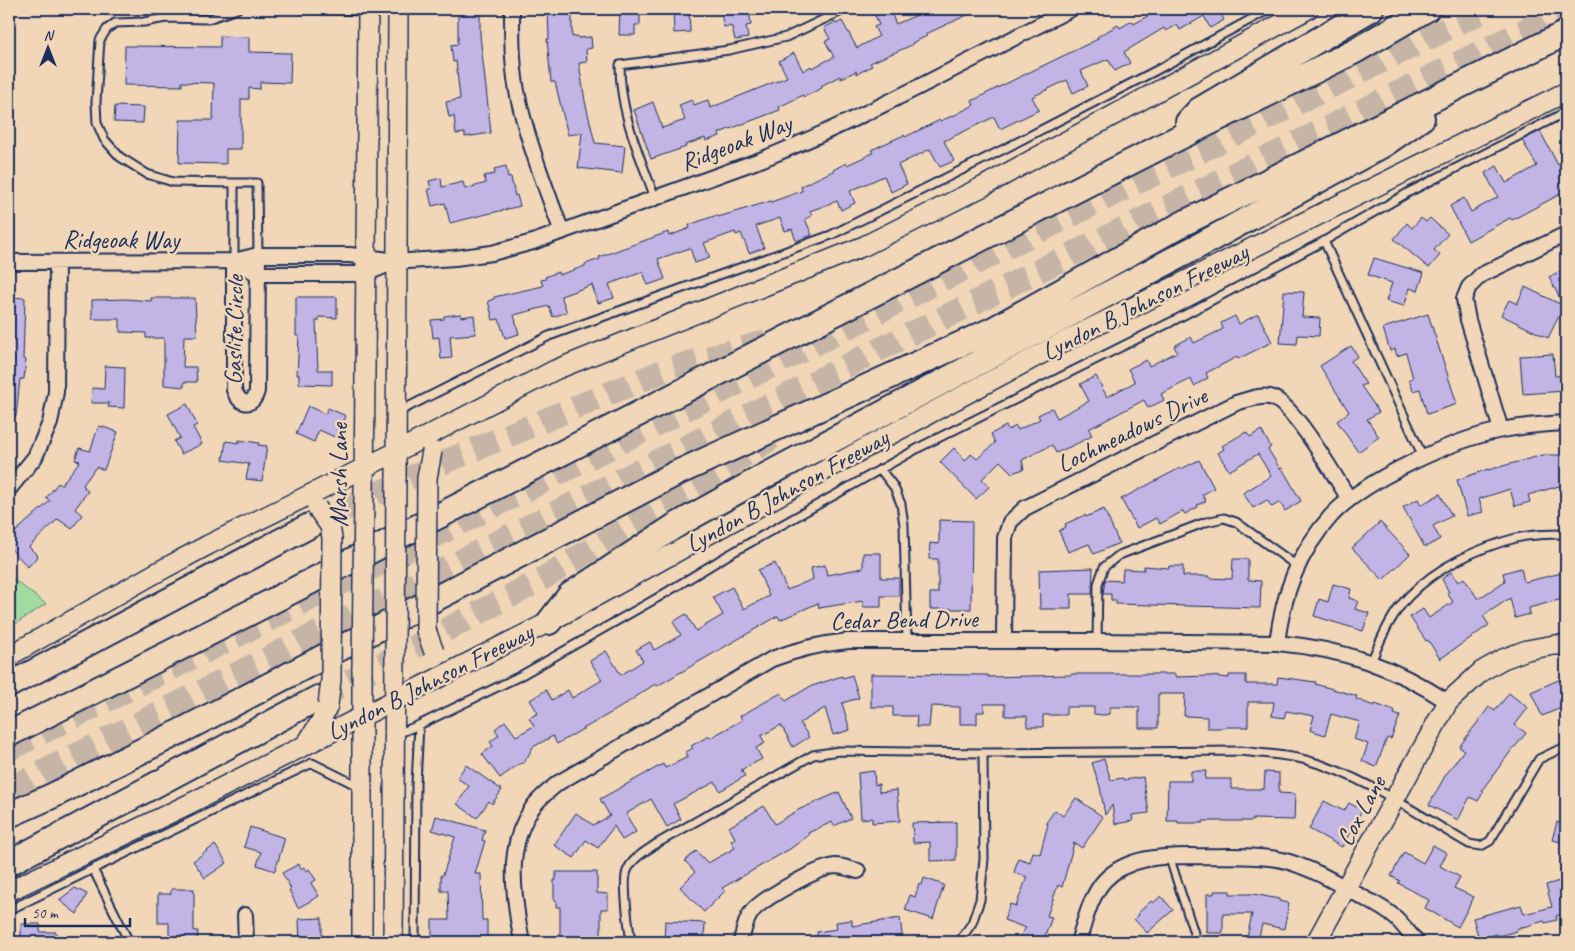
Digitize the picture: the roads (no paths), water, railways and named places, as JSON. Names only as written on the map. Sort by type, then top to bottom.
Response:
[{"type":"highway","points":[[1168,143],[1199,110],[1371,9]]},
{"type":"highway","points":[[9,734],[260,608],[1168,143],[1355,51],[1427,9]]},
{"type":"highway","name":"Lyndon B Johnson Freeway","points":[[9,815],[54,795],[189,728],[677,474],[992,330],[1182,224],[1566,33]]},
{"type":"highway","points":[[549,622],[570,595],[675,526],[763,477],[1194,249],[1383,145],[1478,77]]},
{"type":"highway","points":[[9,685],[314,517]]},
{"type":"highway","points":[[9,863],[323,701]]},
{"type":"main road","points":[[9,656],[162,570],[555,370],[864,246],[984,186],[1308,9]]},
{"type":"main road","points":[[368,10],[398,10],[396,699],[393,942]]},
{"type":"main road","name":"Marsh Lane","points":[[362,942],[362,668],[368,10]]},
{"type":"main road","name":"Lyndon B Johnson Freeway","points":[[9,891],[182,807],[549,622],[858,451],[1060,344],[1566,92]]},
{"type":"main road","points":[[446,426],[432,450],[427,478],[426,630],[434,652],[444,662],[466,664]]},
{"type":"main road","points":[[295,502],[314,517],[330,526],[332,538],[331,680],[323,701],[321,722],[306,744]]},
{"type":"main road","name":"Cox Lane","points":[[1316,942],[1448,702],[1482,671],[1503,659],[1527,650],[1554,645],[1566,645]]},
{"type":"street","points":[[512,9],[512,46],[519,100],[532,145],[562,232]]},
{"type":"street","name":"Ridgeoak Way","points":[[234,262],[258,274],[366,266],[396,260],[455,258],[492,253],[534,242],[800,144],[862,115],[1071,9]]},
{"type":"street","points":[[1501,430],[1468,320],[1464,299],[1469,287],[1481,275],[1566,234]]},
{"type":"street","name":"Ridgeoak Way","points":[[9,262],[234,262],[258,255],[350,255],[366,266]]},
{"type":"street","name":"Gaslite Circle","points":[[234,262],[234,390],[236,398],[246,403],[256,397],[257,391],[258,255]]},
{"type":"street","points":[[9,488],[35,457],[50,423],[56,392],[58,262]]},
{"type":"street","name":"Lochmeadows Drive","points":[[1004,641],[1005,538],[1010,522],[1024,508],[1236,403],[1253,398],[1272,397],[1284,405],[1296,417],[1349,499]]},
{"type":"street","points":[[1277,643],[1283,603],[1297,566],[1331,516],[1349,499],[1386,476],[1464,441],[1501,430],[1566,423]]},
{"type":"street","name":"Cedar Bend Drive","points":[[522,942],[515,886],[515,854],[522,828],[531,809],[543,796],[558,783],[772,659],[795,650],[825,643],[848,641],[1277,643],[1344,653],[1371,662],[1409,679],[1448,702]]},
{"type":"street","points":[[1078,942],[1098,889],[1107,878],[1117,870],[1131,864],[1149,858],[1169,856],[1257,857],[1282,860],[1312,871],[1381,907],[1417,942]]},
{"type":"street","points":[[741,942],[751,912],[765,900],[814,872],[836,866],[858,871]]},
{"type":"street","points":[[246,915],[246,942]]},
{"type":"lane","points":[[237,9],[208,19],[166,18],[144,22],[115,23],[107,29],[100,40],[96,102],[97,123],[104,139],[120,157],[147,174],[174,182],[257,183],[258,255]]},
{"type":"lane","points":[[301,9],[368,10]]},
{"type":"lane","points":[[655,198],[626,118],[620,82],[620,65],[729,50],[786,37],[846,9]]},
{"type":"lane","points":[[396,413],[549,336],[831,235],[1156,71],[1270,9]]},
{"type":"lane","points":[[395,734],[419,725],[520,676],[880,469],[1172,322],[1324,241],[1411,191],[1566,112]]},
{"type":"lane","points":[[234,183],[234,262]]},
{"type":"lane","points":[[1324,241],[1423,458]]},
{"type":"lane","points":[[880,469],[894,487],[901,504],[904,526],[907,641]]},
{"type":"lane","points":[[1097,641],[1098,584],[1104,567],[1119,555],[1189,528],[1224,518],[1236,522],[1297,566]]},
{"type":"lane","points":[[1371,662],[1394,615],[1408,596],[1434,574],[1476,551],[1518,538],[1566,534]]},
{"type":"lane","points":[[415,942],[416,784],[419,725]]},
{"type":"lane","points":[[631,942],[626,893],[627,871],[636,858],[656,844],[813,755],[839,751],[983,753],[1241,751],[1304,759],[1340,771],[1395,800],[1469,844],[1481,846],[1490,841],[1539,759],[1566,748]]},
{"type":"lane","points":[[959,942],[972,923],[980,900],[984,860],[983,753]]},
{"type":"lane","points":[[9,910],[312,763],[362,789]]},
{"type":"lane","points":[[1169,856],[1194,934],[1194,942]]},
{"type":"lane","points":[[93,869],[129,942]]},
{"type":"tunnel","points":[[9,749],[1005,248],[1487,9]]},
{"type":"tunnel","points":[[9,789],[870,354],[1566,10]]},
{"type":"tunnel","points":[[311,525],[449,460],[668,369],[769,341]]},
{"type":"tunnel","points":[[318,698],[542,579],[689,491],[772,438]]}]
